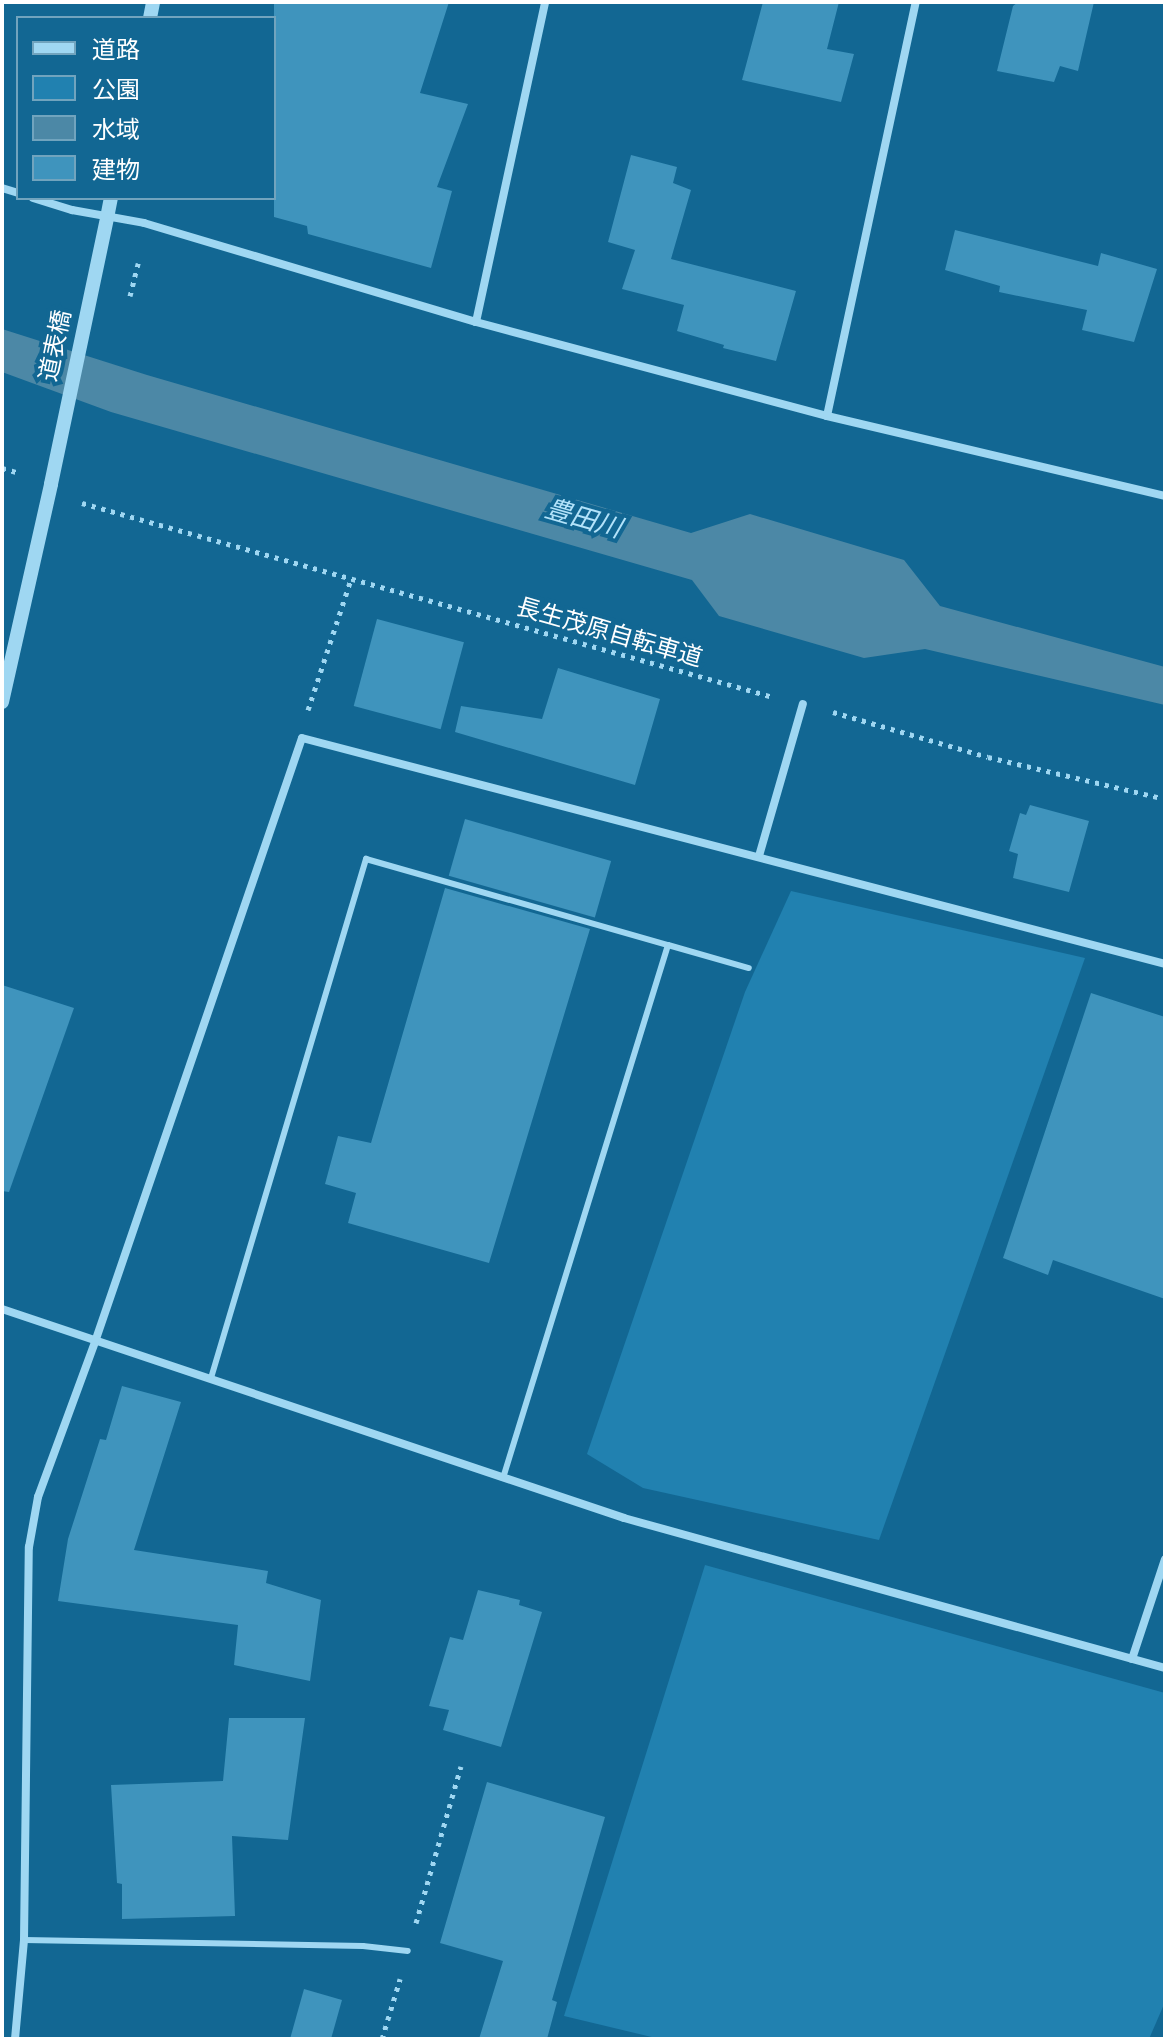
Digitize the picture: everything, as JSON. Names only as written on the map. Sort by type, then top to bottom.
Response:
[{"type":"street","points":[[476,322],[545,2]]},
{"type":"street","points":[[827,416],[916,2]]},
{"type":"street","points":[[40,200],[107,218],[144,223],[476,322],[827,416],[1165,496]]},
{"type":"street","name":"道表橋","points":[[2,702],[111,200]]},
{"type":"street","points":[[759,856],[803,704]]},
{"type":"street","points":[[15,2039],[24,1940],[29,1547],[38,1497],[96,1339],[302,738],[1165,964]]},
{"type":"street","points":[[2,1309],[624,1518],[1165,1668]]},
{"type":"street","points":[[1132,1659],[1165,1559]]},
{"type":"lane","points":[[211,1378],[366,859],[749,968]]},
{"type":"lane","points":[[503,1478],[668,945]]},
{"type":"lane","points":[[24,1940],[363,1946],[408,1951]]},
{"type":"path","name":"長生茂原自転車道","points":[[51,484],[83,503],[749,692],[803,704],[988,757],[1165,799]]},
{"type":"path","points":[[302,738],[351,579]]},
{"type":"path","points":[[382,2039],[461,1766]]},
{"type":"green space","points":[[791,891],[1085,958],[879,1540],[643,1488],[587,1454],[745,992]]},
{"type":"green space","points":[[705,1565],[1165,1693],[1165,2002],[1149,2039],[660,2039],[564,2016]]},
{"type":"water","name":"豊田川","points":[[2,329],[147,375],[691,533],[750,514],[904,560],[940,606],[1165,667],[1165,705],[925,649],[864,658],[719,616],[692,580],[111,412],[2,372]]},
{"type":"building","points":[[274,2],[449,2],[420,93],[468,104],[437,187],[452,191],[431,268],[308,234],[307,226],[274,217]]},
{"type":"building","points":[[763,2],[839,2],[827,49],[854,54],[841,102],[742,80]]},
{"type":"building","points":[[1018,2],[1094,2],[1078,71],[1060,66],[1054,82],[997,71],[1013,6]]},
{"type":"building","points":[[631,155],[677,167],[673,183],[691,190],[671,259],[796,291],[776,361],[723,348],[724,345],[677,331],[684,305],[622,289],[635,250],[608,242]]},
{"type":"building","points":[[955,230],[1098,266],[1101,253],[1157,269],[1134,342],[1082,330],[1087,310],[999,292],[1000,286],[945,270]]},
{"type":"building","points":[[377,619],[464,642],[441,729],[354,706]]},
{"type":"building","points":[[558,668],[660,699],[635,785],[455,732],[461,706],[542,719]]},
{"type":"building","points":[[1030,805],[1089,821],[1069,892],[1013,878],[1018,854],[1009,851],[1020,813],[1026,815]]},
{"type":"building","points":[[465,819],[611,861],[595,918],[449,876]]},
{"type":"building","points":[[445,888],[590,929],[489,1263],[348,1223],[356,1193],[325,1184],[338,1136],[371,1143]]},
{"type":"building","points":[[2,985],[74,1008],[9,1192],[2,1191]]},
{"type":"building","points":[[1091,993],[1165,1017],[1165,1299],[1053,1260],[1048,1275],[1003,1258]]},
{"type":"building","points":[[122,1386],[181,1402],[134,1550],[268,1571],[266,1583],[321,1600],[310,1681],[234,1665],[238,1625],[58,1601],[68,1539],[100,1439],[106,1440]]},
{"type":"building","points":[[478,1590],[520,1600],[519,1605],[542,1612],[501,1747],[443,1730],[449,1710],[429,1706],[450,1637],[463,1640]]},
{"type":"building","points":[[229,1718],[305,1718],[288,1840],[232,1836],[235,1916],[122,1919],[122,1884],[117,1883],[111,1785],[223,1781]]},
{"type":"building","points":[[487,1782],[605,1817],[552,2000],[557,2002],[547,2039],[479,2039],[503,1961],[440,1943]]},
{"type":"building","points":[[304,1989],[342,2000],[331,2039],[290,2039]]}]
